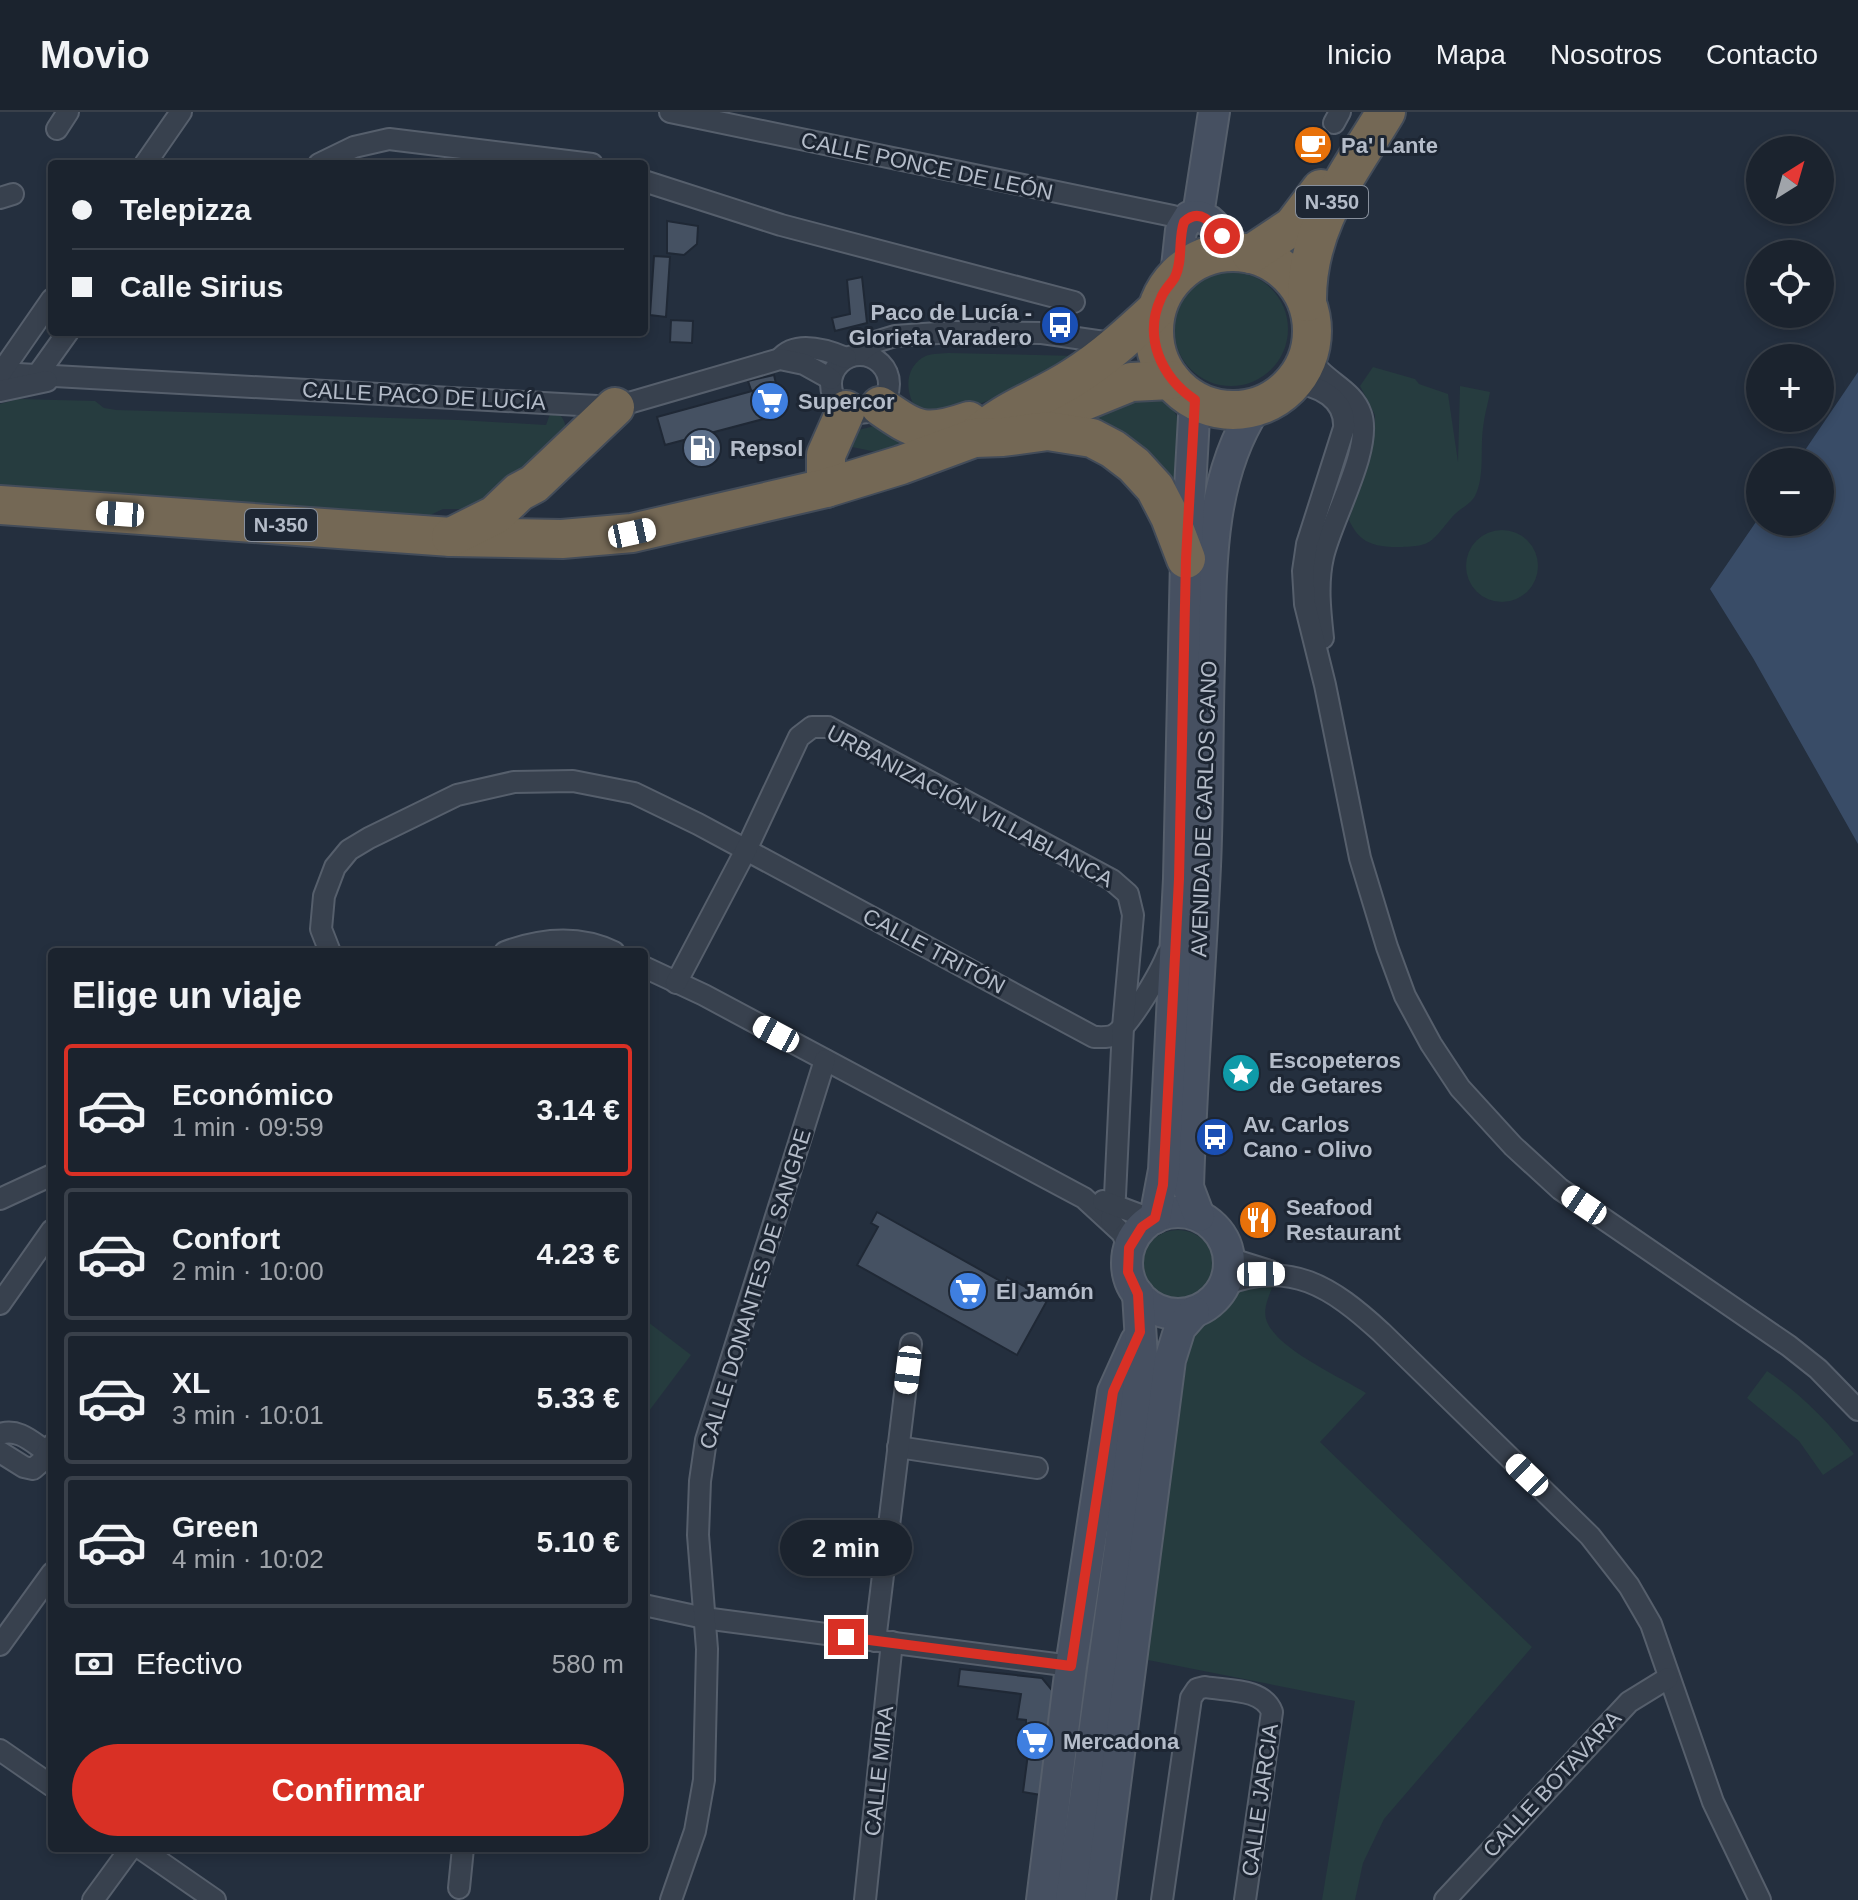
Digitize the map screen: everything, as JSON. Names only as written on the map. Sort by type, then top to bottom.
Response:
[{"type":"highway","name":"N-350","points":[[1301,369],[1312,337],[1312,320],[1307,302],[1310,253],[1319,227],[1336,195],[1386,112]]},
{"type":"highway","points":[[1336,195],[1407,112]]},
{"type":"highway","name":"N-350","points":[[991,431],[1073,378],[1118,344],[1156,310],[1176,276],[1200,259],[1240,253],[1276,239],[1305,212],[1348,116]]},
{"type":"highway","points":[[1240,253],[1279,266],[1300,289],[1307,302]]},
{"type":"highway","points":[[1156,310],[1154,329],[1161,365],[1183,390]]},
{"type":"highway","points":[[1255,408],[1269,402],[1301,369]]},
{"type":"highway","name":"N-350","points":[[0,505],[451,537],[562,539],[632,533],[826,488],[901,465],[1131,382],[1183,390],[1224,410],[1255,408]]},
{"type":"highway","points":[[826,488],[826,455],[852,398],[929,432],[981,417],[991,431],[1069,432],[1092,438],[1134,465],[1155,488],[1186,559]]},
{"type":"highway","points":[[562,539],[535,526],[529,513],[534,484],[578,420],[615,407]]},
{"type":"highway","points":[[451,537],[495,515],[519,492],[534,484]]},
{"type":"street","points":[[148,160],[181,112]]},
{"type":"street","name":"CALLE PONCE DE LEÓN","points":[[670,112],[1191,218]]},
{"type":"street","points":[[1176,276],[1214,112]]},
{"type":"street","points":[[327,160],[354,147],[389,139],[560,160]]},
{"type":"street","points":[[648,182],[781,225],[1074,302]]},
{"type":"street","points":[[1191,218],[1206,218],[1240,253]]},
{"type":"street","points":[[0,373],[48,305]]},
{"type":"street","points":[[0,345],[14,341],[34,325]]},
{"type":"street","points":[[852,398],[834,370],[872,343],[895,336],[952,332],[1042,333],[1118,344]]},
{"type":"street","points":[[38,374],[65,336]]},
{"type":"street","points":[[615,407],[780,359],[804,364],[852,398],[889,390],[887,372],[874,359],[803,349],[785,354],[780,359]]},
{"type":"street","points":[[1301,369],[1306,384],[1322,390],[1335,400],[1345,417],[1313,522],[1303,571],[1305,604],[1325,685],[1360,858],[1405,996],[1460,1088],[1513,1146],[1560,1189],[1789,1346],[1818,1369],[1858,1410]]},
{"type":"street","points":[[1301,369],[1319,373],[1354,401],[1361,414],[1363,428],[1361,448],[1323,557],[1319,589],[1325,685]]},
{"type":"street","name":"CALLE PACO DE LUCÍA","points":[[0,373],[578,420]]},
{"type":"street","name":"CALLE PACO DE LUCÍA","points":[[0,391],[62,376]]},
{"type":"street","name":"AVENIDA DE CARLOS CANO","points":[[1153,1219],[1164,1170],[1176,934],[1186,559],[1183,390]]},
{"type":"street","name":"AVENIDA DE CARLOS CANO","points":[[1199,1216],[1188,1187],[1205,864],[1211,569],[1215,525],[1226,470],[1244,425],[1255,408]]},
{"type":"street","name":"URBANIZACIÓN VILLABLANCA","points":[[676,983],[746,850],[799,737],[812,727],[828,727],[1121,886],[1128,894],[1133,915],[1112,1213]]},
{"type":"street","name":"CALLE TRITÓN","points":[[328,948],[321,929],[324,896],[335,867],[349,850],[457,795],[514,782],[573,781],[634,793],[1094,1037],[1112,1036],[1123,1027]]},
{"type":"street","points":[[1123,1027],[1161,973],[1176,934]]},
{"type":"street","points":[[517,948],[560,939],[597,948]]},
{"type":"street","points":[[648,969],[1084,1198],[1095,1210],[1153,1219]]},
{"type":"street","name":"CALLE DONANTES DE SANGRE","points":[[671,1900],[695,1831],[704,1780],[707,1649],[698,1535],[700,1481],[706,1440],[825,1060]]},
{"type":"street","points":[[0,1199],[48,1177]]},
{"type":"street","points":[[1100,1900],[1170,1360],[1180,1328],[1194,1312],[1215,1299],[1224,1285],[1229,1266],[1228,1254],[1218,1231],[1199,1216],[1175,1212],[1153,1219],[1142,1227],[1129,1248]]},
{"type":"street","points":[[1071,1900],[1120,1547],[1142,1357],[1138,1294],[1128,1272],[1129,1248],[1112,1213]]},
{"type":"street","points":[[0,1304],[48,1236]]},
{"type":"street","points":[[1228,1254],[1248,1265],[1296,1276],[1345,1301],[1590,1536],[1629,1586],[1651,1624],[1713,1802],[1760,1900]]},
{"type":"street","points":[[1224,1285],[1243,1278],[1277,1273]]},
{"type":"street","points":[[1138,1294],[1169,1313],[1194,1312]]},
{"type":"street","points":[[1042,1900],[1071,1666],[1113,1392],[1140,1332]]},
{"type":"street","name":"CALLE MIRA","points":[[865,1900],[898,1447],[911,1344]]},
{"type":"street","points":[[0,1434],[12,1432],[24,1435],[48,1447]]},
{"type":"street","points":[[898,1447],[1037,1468]]},
{"type":"street","points":[[0,1452],[33,1469],[48,1449]]},
{"type":"street","points":[[0,1645],[48,1582]]},
{"type":"street","points":[[648,1606],[704,1618],[1071,1666]]},
{"type":"street","name":"CALLE BOTAVARA","points":[[1445,1900],[1629,1702],[1668,1678]]},
{"type":"street","name":"CALLE JARCIA","points":[[1162,1900],[1191,1698],[1197,1689],[1205,1687],[1259,1696],[1268,1702],[1272,1712],[1245,1900]]},
{"type":"street","points":[[0,1750],[48,1783]]},
{"type":"street","points":[[93,1900],[128,1852]]},
{"type":"street","points":[[146,1852],[215,1900]]},
{"type":"street","points":[[459,1888],[463,1852]]},
{"type":"green space","points":[[1231,272],[1253,276],[1272,288],[1284,307],[1288,329],[1284,351],[1272,370],[1253,382],[1231,386],[1209,382],[1190,370],[1178,351],[1174,329],[1178,307],[1190,288],[1209,276]]},
{"type":"green space","points":[[948,353],[1078,356],[982,403],[939,416],[918,411],[909,391],[912,370],[925,356]]},
{"type":"green space","points":[[1373,367],[1415,379],[1419,384],[1448,394],[1458,462],[1460,386],[1490,392],[1480,480],[1475,496],[1434,538],[1423,545],[1392,547],[1371,543],[1356,533],[1349,520],[1375,430],[1375,415],[1360,386]]},
{"type":"green space","points":[[1158,394],[1168,400],[1180,422],[1176,503],[1084,428],[1100,401]]},
{"type":"green space","points":[[18,399],[95,401],[104,408],[116,410],[546,425],[550,414],[561,416],[565,428],[560,440],[472,509],[443,509],[424,518],[0,488],[0,404]]},
{"type":"green space","points":[[874,426],[901,441],[881,452],[849,447],[855,431]]},
{"type":"green space","points":[[1502,530],[1522,536],[1532,546],[1538,566],[1532,586],[1522,596],[1502,602],[1482,596],[1472,586],[1466,566],[1472,546],[1482,536]]},
{"type":"green space","points":[[1171,1230],[1185,1230],[1199,1236],[1209,1246],[1215,1267],[1213,1281],[1199,1298],[1185,1304],[1171,1304],[1157,1298],[1147,1288],[1141,1274],[1141,1260],[1147,1246],[1157,1236]]},
{"type":"green space","points":[[1237,1284],[1273,1285],[1265,1312],[1274,1332],[1297,1353],[1366,1393],[1320,1442],[1532,1647],[1384,1819],[1363,1863],[1355,1900],[1322,1900],[1355,1701],[1143,1659],[1190,1340],[1193,1331],[1224,1307]]},
{"type":"green space","points":[[648,1322],[691,1355],[648,1412]]},
{"type":"green space","points":[[1767,1371],[1814,1409],[1854,1454],[1823,1475],[1799,1441],[1747,1398]]},
{"type":"water","points":[[1858,372],[1858,844],[1753,658],[1710,589],[1746,536],[1834,536],[1834,448],[1806,448],[1817,432],[1834,432],[1834,407]]},
{"type":"building","points":[[667,221],[698,226],[697,244],[684,255],[667,253]]},
{"type":"building","points":[[654,256],[670,257],[666,317],[650,315]]},
{"type":"building","points":[[862,277],[867,323],[835,331],[832,318],[850,314],[847,280]]},
{"type":"building","points":[[671,320],[693,321],[692,343],[670,342]]},
{"type":"building","name":"Supercor","points":[[774,375],[782,410],[769,414],[752,393],[748,381]]},
{"type":"building","points":[[763,388],[771,417],[665,445],[657,417]]},
{"type":"building","name":"El Jamón","points":[[877,1212],[1004,1283],[1007,1277],[1048,1299],[1017,1355],[857,1265],[878,1227],[871,1223]]},
{"type":"building","name":"Mercadona","points":[[960,1669],[1042,1678],[1056,1695],[1041,1795],[1023,1792],[1028,1754],[1020,1753],[1021,1729],[1026,1729],[1026,1720],[1017,1719],[1021,1694],[958,1686]]},
{"type":"place","name":"Pa' Lante","points":[[1313,145]]},
{"type":"place","name":"Paco de Lucía - Glorieta Varadero","points":[[1060,325]]},
{"type":"place","name":"Supercor","points":[[770,401]]},
{"type":"place","name":"Repsol","points":[[702,448]]},
{"type":"place","name":"Escopeteros de Getares","points":[[1241,1073]]},
{"type":"place","name":"Av. Carlos Cano - Olivo","points":[[1215,1137]]},
{"type":"place","name":"Seafood Restaurant","points":[[1258,1220]]},
{"type":"place","name":"El Jamón","points":[[968,1291]]},
{"type":"place","name":"Mercadona","points":[[1035,1741]]},
{"type":"route","points":[[846,1637],[1071,1666],[1113,1392],[1140,1332],[1138,1294],[1128,1272],[1129,1248],[1142,1227],[1155,1218],[1164,1170],[1179,879],[1186,559],[1195,400],[1182,392],[1161,365],[1154,329],[1156,310],[1167,286],[1176,276],[1184,222],[1198,215],[1214,225],[1222,236]]}]
